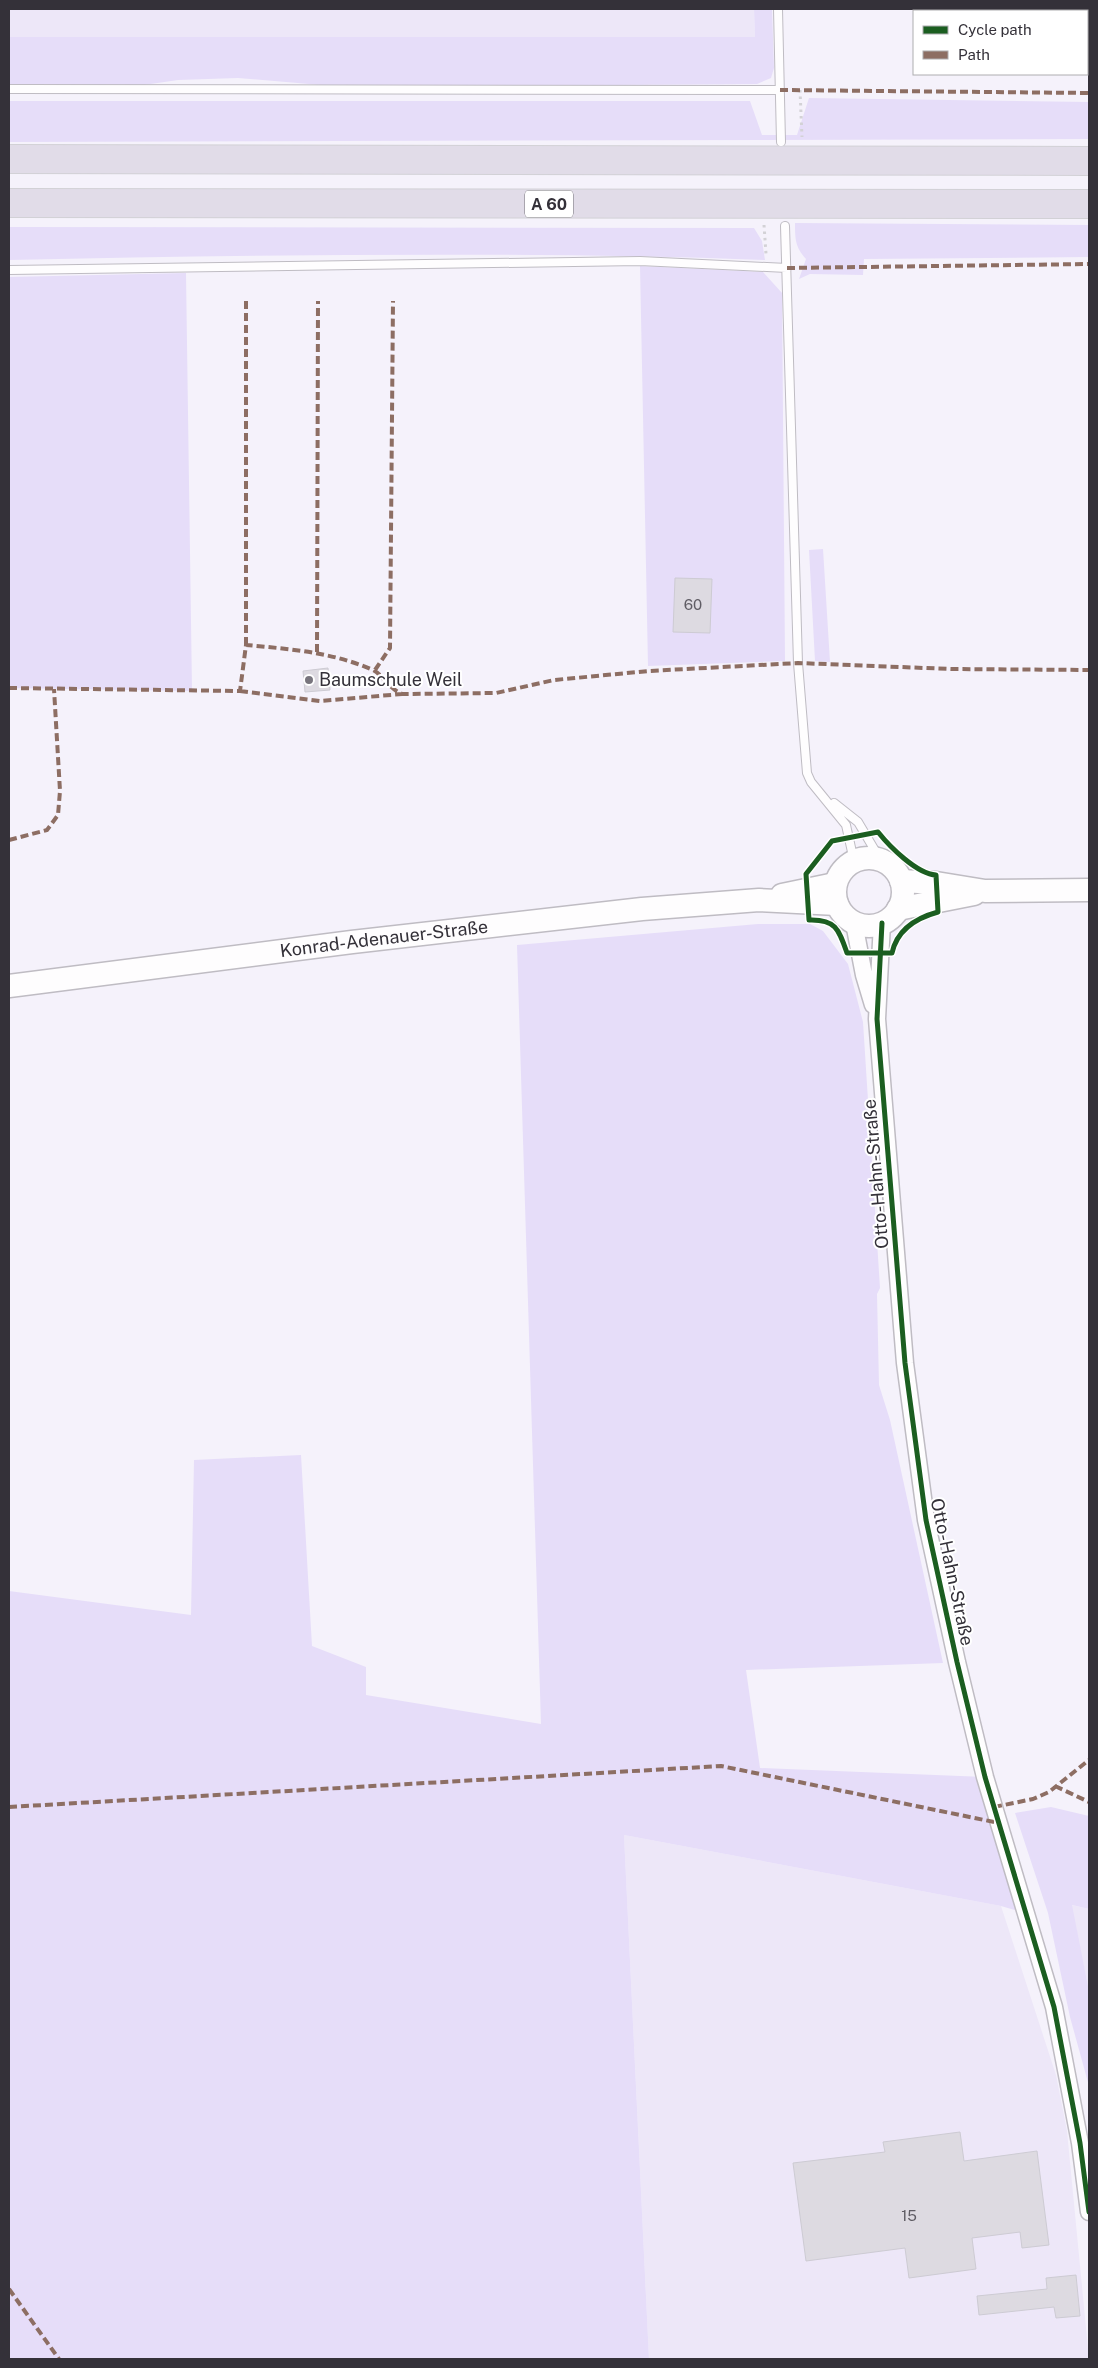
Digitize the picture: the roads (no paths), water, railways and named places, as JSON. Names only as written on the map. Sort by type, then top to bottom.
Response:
[{"type":"highway","points":[[9,159],[1089,161]]},
{"type":"highway","name":"A 60","points":[[9,203],[1089,204]]},
{"type":"main road","points":[[890,916],[902,899],[902,881],[897,871],[880,859],[862,858],[854,860],[839,874],[836,894],[847,918],[854,923],[871,926],[890,916],[985,891]]},
{"type":"main road","points":[[902,881],[936,883],[985,891],[1089,890]]},
{"type":"main road","name":"Konrad-Adenauer-Straße","points":[[9,986],[343,943],[642,909],[836,894]]},
{"type":"street","name":"Otto-Hahn-Straße","points":[[877,1019],[890,916]]},
{"type":"street","name":"Otto-Hahn-Straße","points":[[854,923],[864,975],[877,1019],[905,1363],[926,1520],[957,1662],[986,1777],[1054,2007],[1080,2143],[1089,2212]]},
{"type":"lane","points":[[778,9],[782,142]]},
{"type":"lane","points":[[9,89],[780,90]]},
{"type":"lane","points":[[785,226],[798,663],[807,772],[811,782],[846,824],[854,860]]},
{"type":"lane","points":[[9,270],[640,261],[787,268]]},
{"type":"lane","points":[[824,796],[858,822],[880,859]]},
{"type":"place","name":"Baumschule Weil","points":[[309,680]]}]
